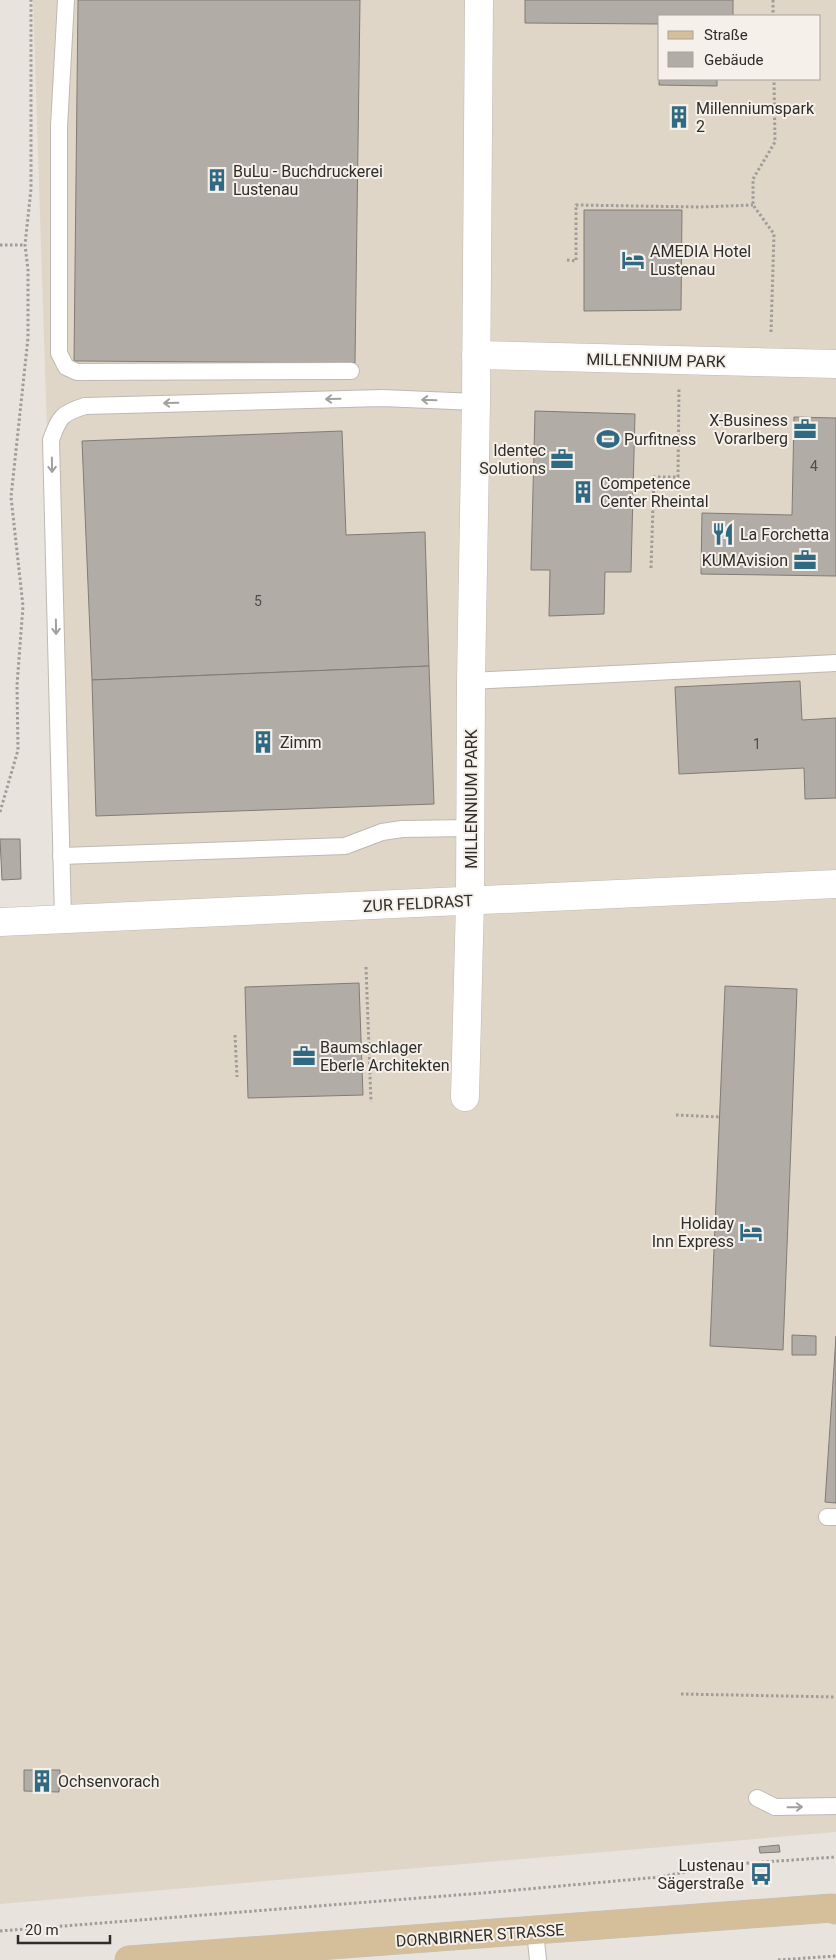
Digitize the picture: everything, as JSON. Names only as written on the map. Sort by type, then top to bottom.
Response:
[{"type":"main road","name":"DORNBIRNER STRASSE","points":[[129,1960],[835,1908]]},
{"type":"street","name":"MILLENNIUM PARK","points":[[465,1097],[471,828],[470,681],[476,402],[479,0]]},
{"type":"street","name":"MILLENNIUM PARK","points":[[476,355],[836,364]]},
{"type":"street","name":"ZUR FELDRAST","points":[[0,922],[836,884]]},
{"type":"lane","points":[[66,0],[59,127],[59,353],[66,367],[77,372],[351,371]]},
{"type":"lane","points":[[63,919],[51,440],[58,422],[69,411],[85,406],[382,398],[476,402]]},
{"type":"lane","points":[[470,681],[836,663]]},
{"type":"lane","points":[[61,856],[345,846],[392,830],[471,828]]},
{"type":"lane","points":[[757,1798],[775,1807],[836,1806]]},
{"type":"lane","points":[[535,1931],[538,1960]]},
{"type":"path","points":[[0,812],[18,750],[17,685],[23,606],[11,497],[28,338],[28,270],[25,245],[32,190],[31,0]]},
{"type":"path","points":[[773,0],[773,15]]},
{"type":"path","points":[[770,363],[774,234],[753,205],[753,179],[775,142],[774,80]]},
{"type":"path","points":[[567,260],[576,261],[576,205],[700,207],[753,205]]},
{"type":"path","points":[[0,245],[25,245]]},
{"type":"path","points":[[651,568],[654,477],[678,477],[680,360]]},
{"type":"path","points":[[366,967],[371,1102]]},
{"type":"path","points":[[235,1035],[237,1077]]},
{"type":"path","points":[[676,1115],[719,1117]]},
{"type":"path","points":[[681,1694],[836,1697]]},
{"type":"path","points":[[0,1931],[483,1894],[660,1877],[720,1865],[836,1858]]},
{"type":"path","points":[[778,1960],[836,1956]]},
{"type":"shaded area","points":[[33,0],[836,0],[836,1832],[0,1904],[0,922],[63,919]]},
{"type":"building","name":"BuLu - Buchdruckerei Lustenau","points":[[78,0],[360,0],[355,363],[74,361]]},
{"type":"building","points":[[525,0],[733,0],[733,15],[658,15],[658,24],[525,23]]},
{"type":"building","points":[[659,80],[717,80],[717,86],[659,85]]},
{"type":"building","name":"Millenniumspark 2","points":[[676,111],[682,111],[682,123],[677,123]]},
{"type":"building","name":"AMEDIA Hotel Lustenau","points":[[584,210],[682,210],[681,310],[584,311]]},
{"type":"building","name":"Competence Center Rheintal","points":[[535,411],[635,414],[631,572],[605,572],[604,614],[549,616],[550,570],[531,570]]},
{"type":"building","name":"Competence Center Rheintal","points":[[794,417],[836,418],[836,576],[701,574],[702,513],[792,515]]},
{"type":"building","points":[[342,431],[346,535],[425,532],[429,666],[92,680],[82,441]]},
{"type":"building","name":"Zimm","points":[[429,666],[434,804],[96,816],[92,680]]},
{"type":"building","points":[[800,681],[802,720],[836,718],[836,798],[805,799],[804,768],[679,774],[675,687]]},
{"type":"building","points":[[0,839],[20,839],[21,879],[2,880]]},
{"type":"building","points":[[359,983],[363,1095],[248,1098],[245,987]]},
{"type":"building","name":"Holiday Inn Express","points":[[725,986],[797,989],[783,1350],[710,1346]]},
{"type":"building","points":[[792,1335],[816,1336],[816,1355],[792,1355]]},
{"type":"building","points":[[836,1336],[836,1503],[825,1502]]},
{"type":"building","name":"Ochsenvorach","points":[[24,1770],[60,1770],[59,1792],[24,1791]]},
{"type":"building","points":[[779,1845],[780,1852],[760,1853],[759,1847]]},
{"type":"place","name":"Millenniumspark 2","points":[[679,117]]},
{"type":"place","name":"BuLu - Buchdruckerei Lustenau","points":[[217,180]]},
{"type":"place","name":"AMEDIA Hotel Lustenau","points":[[633,260]]},
{"type":"place","name":"X-Business Vorarlberg","points":[[805,429]]},
{"type":"place","name":"Purfitness","points":[[608,439]]},
{"type":"place","name":"Identec Solutions","points":[[562,459]]},
{"type":"place","name":"Competence Center Rheintal","points":[[583,492]]},
{"type":"place","name":"La Forchetta","points":[[723,534]]},
{"type":"place","name":"KUMAvision","points":[[805,560]]},
{"type":"place","name":"Zimm","points":[[263,742]]},
{"type":"place","name":"Baumschlager Eberle Architekten","points":[[304,1056]]},
{"type":"place","name":"Holiday Inn Express","points":[[751,1232]]},
{"type":"place","name":"Ochsenvorach","points":[[42,1781]]},
{"type":"place","name":"Lustenau Sägerstraße","points":[[761,1874]]}]
